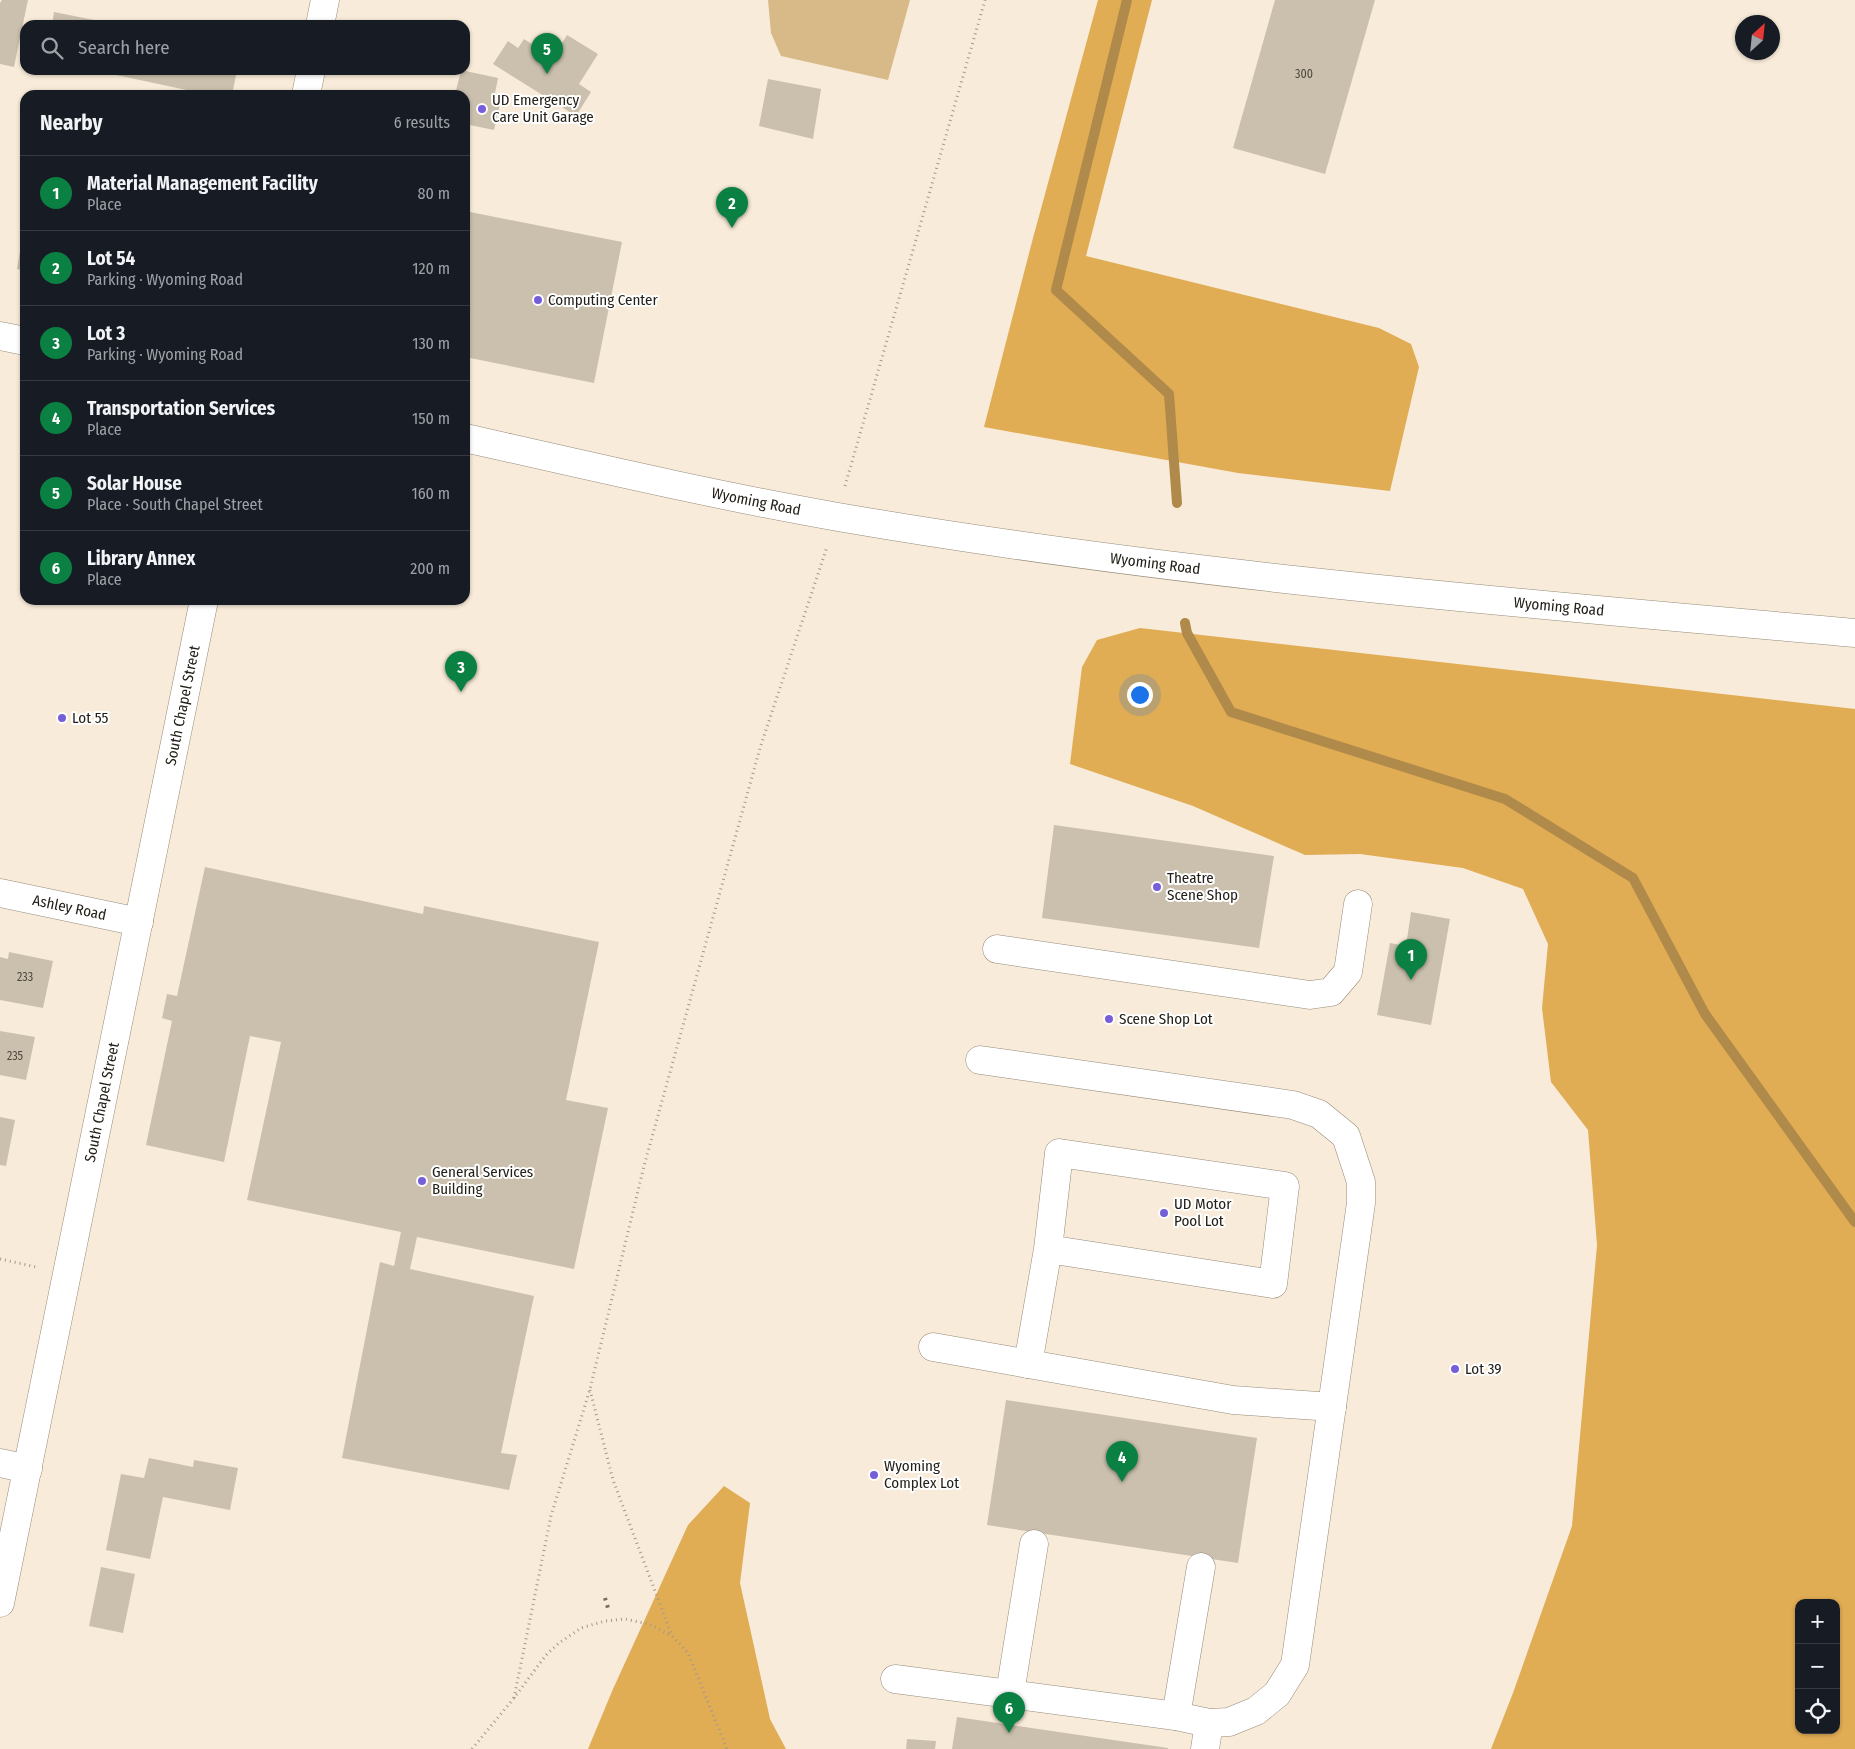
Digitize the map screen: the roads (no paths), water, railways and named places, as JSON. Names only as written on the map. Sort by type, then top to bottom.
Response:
[{"type":"street","points":[[321,20],[325,0]]},
{"type":"street","points":[[307,90],[310,75]]},
{"type":"street","points":[[0,336],[20,340]]},
{"type":"street","name":"Wyoming Road","points":[[470,439],[648,480],[836,517],[1050,549],[1176,566],[1457,597],[1855,633]]},
{"type":"street","name":"South Chapel Street","points":[[0,1604],[203,605]]},
{"type":"street","name":"Ashley Road","points":[[0,893],[139,922]]},
{"type":"street","points":[[997,949],[1310,995],[1331,992],[1348,972],[1358,904]]},
{"type":"street","points":[[895,1680],[1010,1693],[1176,1716],[1207,1736],[1229,1722],[1256,1711],[1277,1694],[1295,1665],[1361,1203],[1361,1182],[1346,1136],[1319,1114],[1293,1105],[980,1060]]},
{"type":"street","points":[[1028,1364],[1048,1249],[1059,1154],[1285,1186],[1273,1284],[1048,1249]]},
{"type":"street","points":[[933,1347],[1233,1400],[1332,1407]]},
{"type":"street","points":[[0,1463],[28,1469]]},
{"type":"street","points":[[1010,1693],[1034,1544]]},
{"type":"street","points":[[1176,1716],[1201,1567]]},
{"type":"waterway","points":[[1127,0],[1056,290],[1169,394],[1177,503]]},
{"type":"waterway","points":[[1185,623],[1187,633],[1231,712],[1505,799],[1633,878],[1705,1014],[1855,1222]]},
{"type":"railway","points":[[605,1598],[608,1608]]},
{"type":"place","name":"Solar House","points":[[547,74]]},
{"type":"place","name":"UD Emergency Care Unit Garage","points":[[482,109]]},
{"type":"place","name":"Lot 54","points":[[732,228]]},
{"type":"place","name":"Computing Center","points":[[538,300]]},
{"type":"place","name":"Lot 3","points":[[461,692]]},
{"type":"place","name":"Lot 55","points":[[62,718]]},
{"type":"place","name":"Theatre Scene Shop","points":[[1157,887]]},
{"type":"place","name":"Material Management Facility","points":[[1411,980]]},
{"type":"place","name":"Scene Shop Lot","points":[[1109,1019]]},
{"type":"place","name":"General Services Building","points":[[422,1181]]},
{"type":"place","name":"UD Motor Pool Lot","points":[[1164,1213]]},
{"type":"place","name":"Lot 39","points":[[1455,1369]]},
{"type":"place","name":"Wyoming Complex Lot","points":[[874,1475]]},
{"type":"place","name":"Transportation Services","points":[[1122,1482]]},
{"type":"place","name":"Library Annex","points":[[1009,1733]]}]
